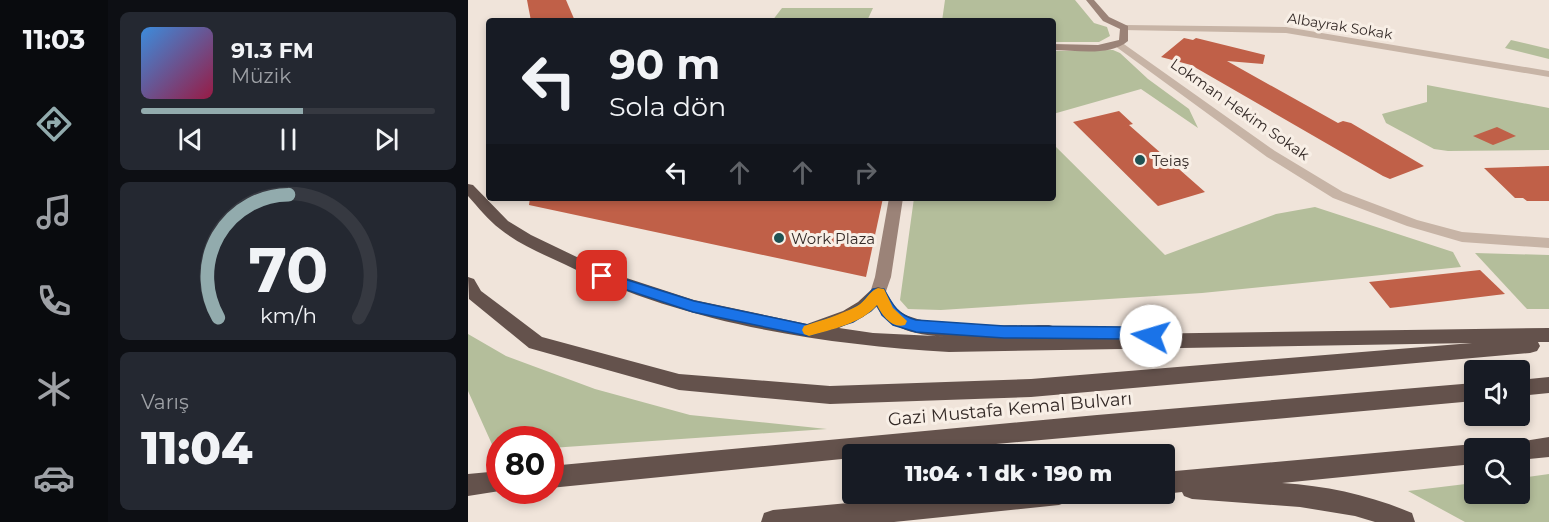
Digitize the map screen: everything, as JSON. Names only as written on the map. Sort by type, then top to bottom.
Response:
[{"type":"highway","points":[[468,188],[503,224],[525,239],[602,276],[693,306],[808,330],[873,340],[949,345],[1549,335]]},
{"type":"highway","points":[[468,283],[475,295],[536,343],[679,382],[831,395],[1031,388],[1549,344]]},
{"type":"highway","points":[[808,330],[848,318],[866,308],[878,293],[888,312],[899,321],[916,326],[1004,332],[1130,333],[1172,340]]},
{"type":"highway","points":[[1530,387],[1549,385]]},
{"type":"highway","name":"Gazi Mustafa Kemal Bulvarı","points":[[564,476],[1097,424],[1464,393]]},
{"type":"highway","points":[[1530,449],[1549,447]]},
{"type":"highway","points":[[1175,484],[1464,455]]},
{"type":"highway","points":[[468,485],[486,483]]},
{"type":"highway","points":[[1175,486],[1334,500],[1383,511],[1403,522]]},
{"type":"highway","points":[[773,522],[957,504]]},
{"type":"main road","points":[[1056,47],[1118,44],[1123,41],[1125,28],[1106,19],[1089,0]]},
{"type":"main road","points":[[878,293],[883,277],[896,201]]},
{"type":"street","name":"Albayrak Sokak","points":[[1125,28],[1286,30],[1549,74]]},
{"type":"street","name":"Lokman Hekim Sokak","points":[[1118,44],[1271,154],[1338,195],[1412,223],[1462,237],[1549,243]]},
{"type":"green space","points":[[945,0],[1075,0],[1094,23],[1107,27],[1110,36],[1099,42],[1056,42],[1056,18],[942,18]]},
{"type":"green space","points":[[782,8],[873,8],[868,18],[774,18]]},
{"type":"green space","points":[[1511,40],[1549,49],[1549,59],[1505,48]]},
{"type":"green space","points":[[1113,50],[1120,53],[1148,79],[1189,109],[1198,128],[1141,89],[1056,113],[1056,51]]},
{"type":"green space","points":[[1427,85],[1549,108],[1549,150],[1448,151],[1434,149],[1386,123],[1382,114],[1427,102]]},
{"type":"green space","points":[[1056,147],[1165,255],[1276,214],[1315,207],[1453,252],[1461,267],[1202,293],[941,310],[908,309],[900,300],[914,201],[1056,201]]},
{"type":"green space","points":[[1475,253],[1549,255],[1549,309],[1527,309]]},
{"type":"green space","points":[[468,334],[506,356],[595,389],[690,415],[827,429],[564,447],[564,426],[486,426],[486,431],[468,391]]},
{"type":"green space","points":[[1549,474],[1549,522],[1465,522],[1408,491],[1464,484],[1464,504],[1530,504],[1530,477]]},
{"type":"building","points":[[527,0],[566,0],[574,18],[530,18]]},
{"type":"building","points":[[1184,38],[1193,40],[1196,38],[1265,55],[1263,64],[1227,61],[1338,123],[1343,121],[1351,123],[1424,166],[1390,179],[1191,65],[1161,57]]},
{"type":"building","name":"Teiaş","points":[[1119,111],[1133,124],[1129,125],[1205,192],[1158,206],[1073,122]]},
{"type":"building","points":[[1497,127],[1516,136],[1493,145],[1473,136]]},
{"type":"building","points":[[1549,166],[1549,201],[1527,201],[1523,198],[1515,198],[1484,168]]},
{"type":"building","name":"Work Plaza","points":[[530,201],[882,201],[866,277],[529,205]]},
{"type":"building","points":[[1480,270],[1505,294],[1390,308],[1369,282]]},
{"type":"slow traffic","points":[[809,330],[848,318],[866,308],[878,293],[888,312],[900,321]]},
{"type":"place","name":"Teiaş","points":[[1140,160]]},
{"type":"place","name":"Work Plaza","points":[[779,238]]},
{"type":"route","points":[[602,276],[693,306],[808,330],[848,318],[866,308],[878,293],[888,312],[899,321],[916,326],[1004,332],[1130,333],[1151,336]]}]
